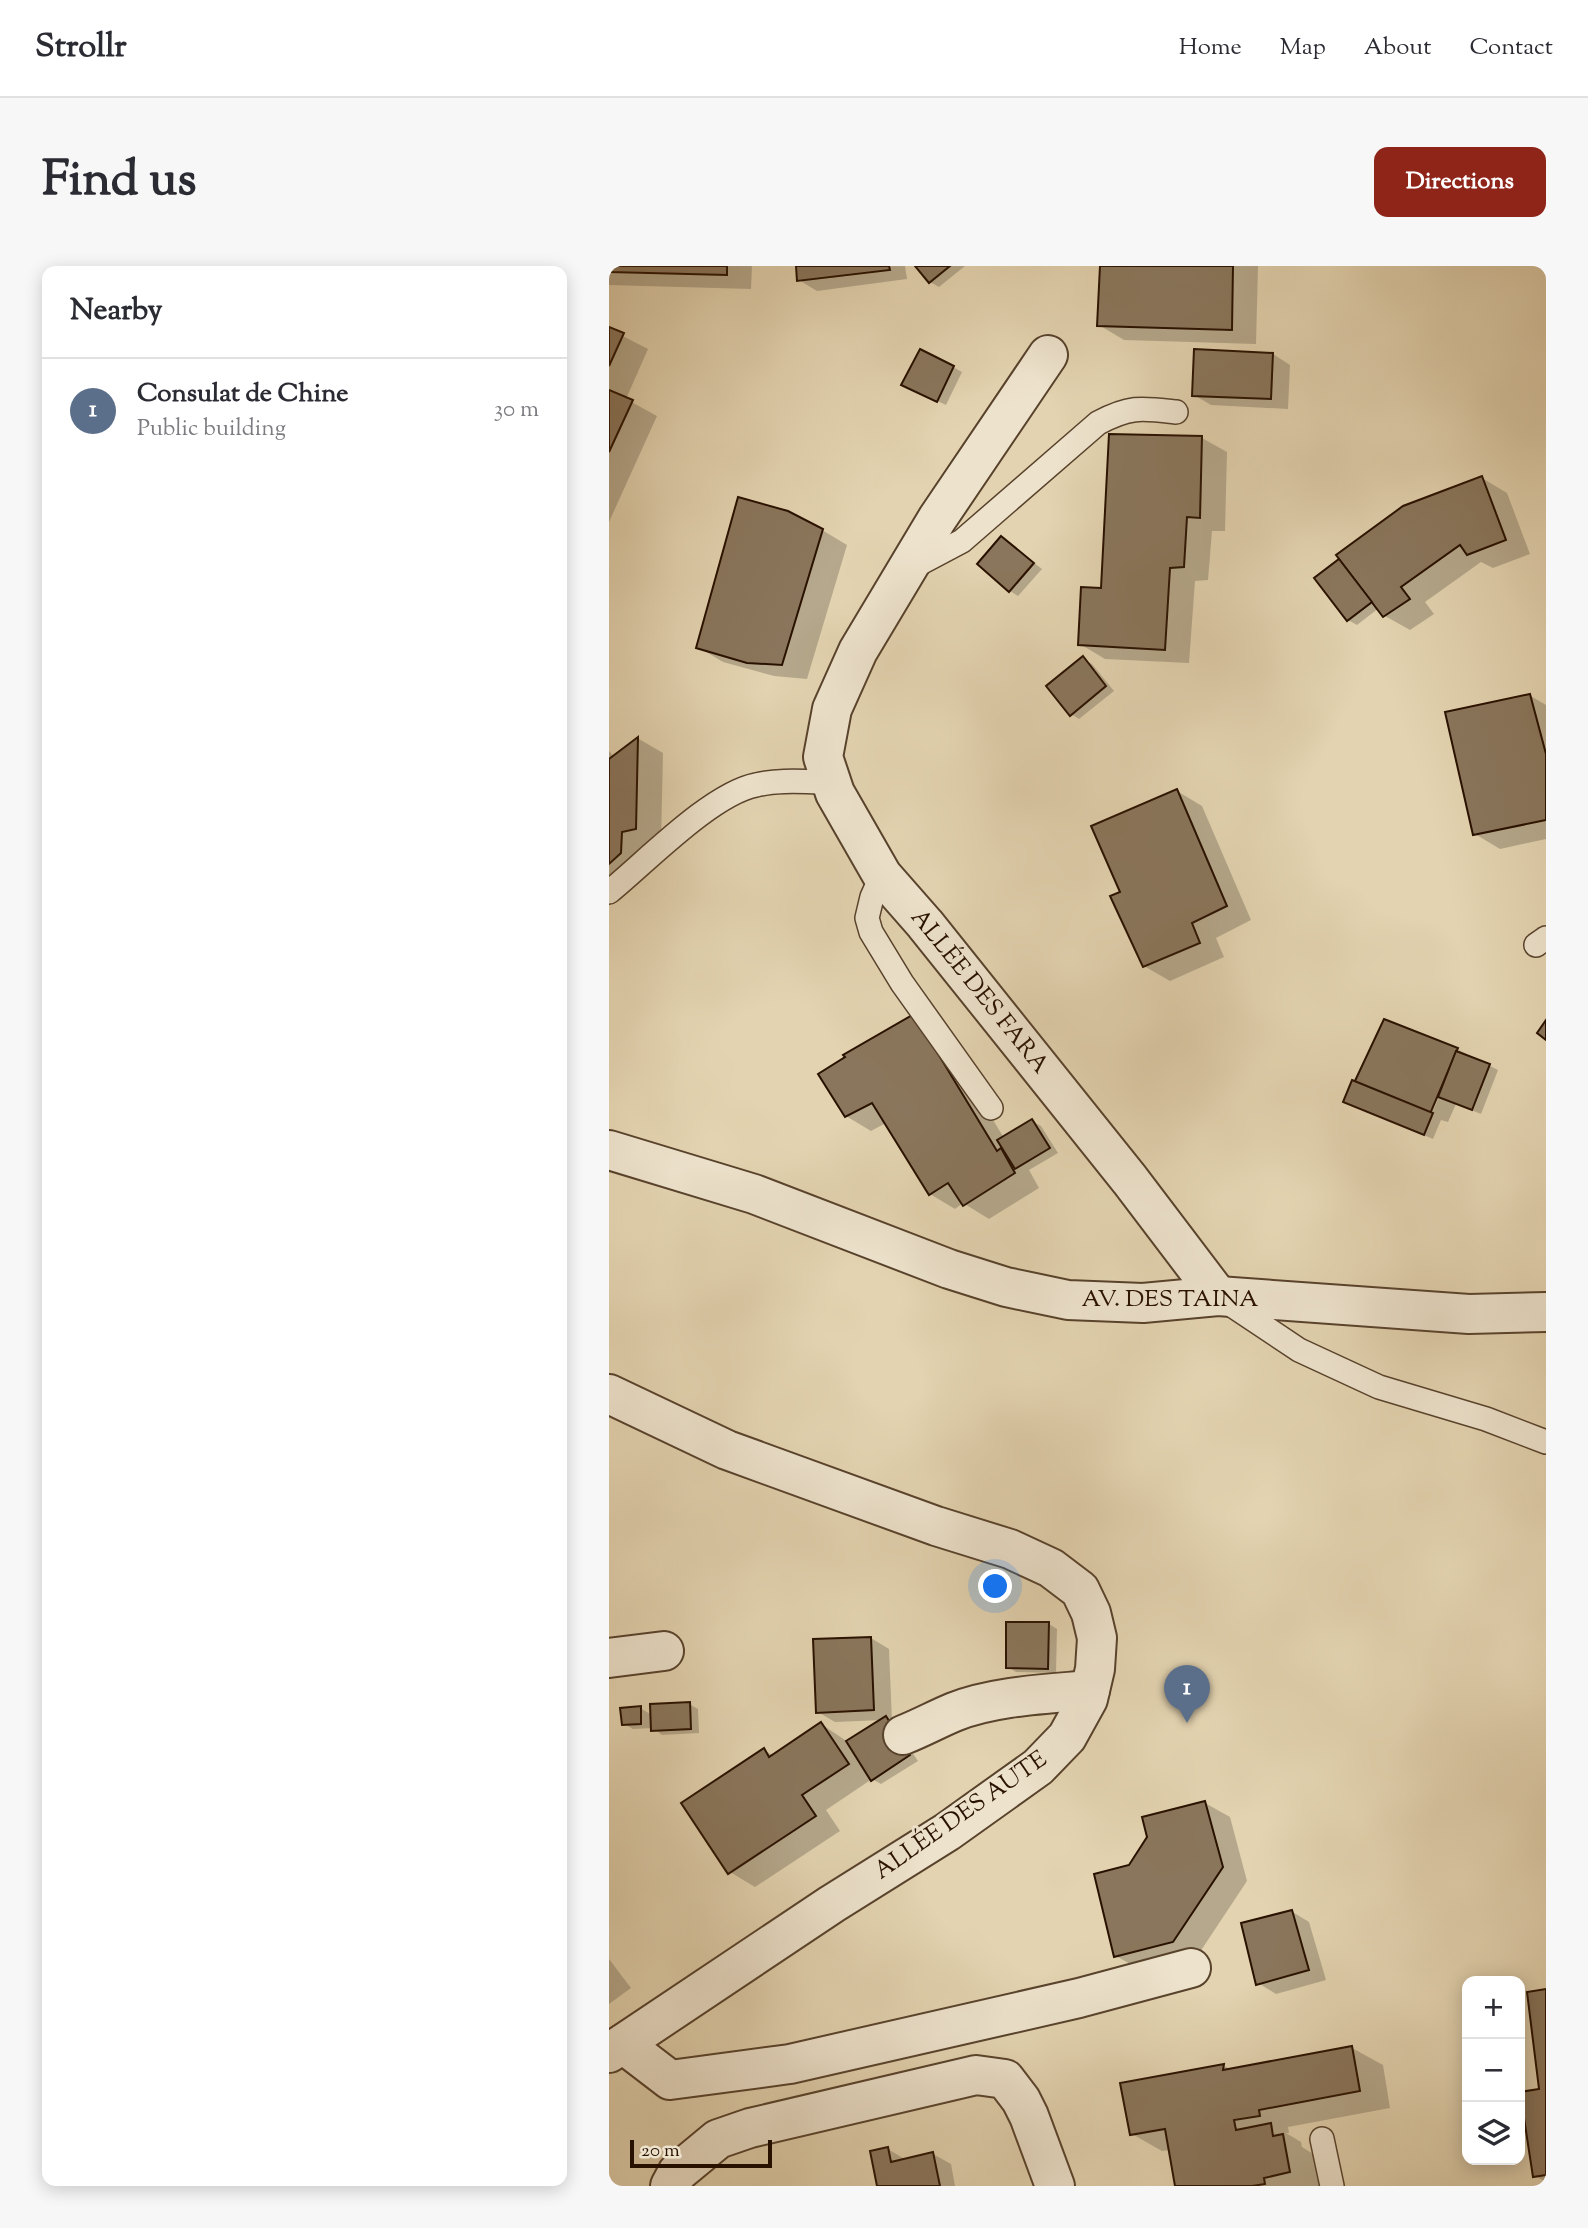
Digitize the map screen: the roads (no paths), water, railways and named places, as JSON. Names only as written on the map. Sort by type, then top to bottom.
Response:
[{"type":"street","name":"ALLÉE DES FARA","points":[[1048,355],[937,519],[858,650],[832,709],[823,757],[835,793],[882,875],[925,924],[1114,1160],[1218,1296]]},
{"type":"street","name":"AV. DES TAINA","points":[[609,1150],[754,1194],[949,1269],[1006,1287],[1067,1300],[1143,1303],[1218,1296],[1469,1314],[1546,1312]]},
{"type":"street","name":"ALLÉE DES AUTE","points":[[609,1394],[727,1450],[936,1526],[1010,1549],[1051,1568],[1080,1590],[1091,1613],[1097,1637],[1095,1669],[1088,1699],[1067,1737],[1038,1767],[947,1832],[616,2048]]},
{"type":"street","points":[[609,1658],[664,1651]]},
{"type":"street","points":[[903,1735],[955,1711],[1034,1695],[1090,1690]]},
{"type":"street","points":[[616,2048],[670,2080],[740,2071],[790,2064],[969,2024],[1191,1968]]},
{"type":"street","points":[[670,2186],[677,2173],[718,2138],[976,2075],[1005,2078],[1021,2100],[1055,2186]]},
{"type":"lane","points":[[908,570],[962,541],[1098,423],[1122,410],[1145,408],[1176,412]]},
{"type":"lane","points":[[609,892],[685,827],[727,796],[755,785],[831,782]]},
{"type":"lane","points":[[882,875],[872,897],[867,918],[871,932],[902,984],[991,1108]]},
{"type":"lane","name":"ALLÉE DES FARA","points":[[1218,1296],[1299,1350],[1379,1387],[1486,1419],[1546,1442]]},
{"type":"lane","points":[[1322,2138],[1332,2186]]},
{"type":"place","name":"Consulat de Chine","points":[[1187,1723]]}]
